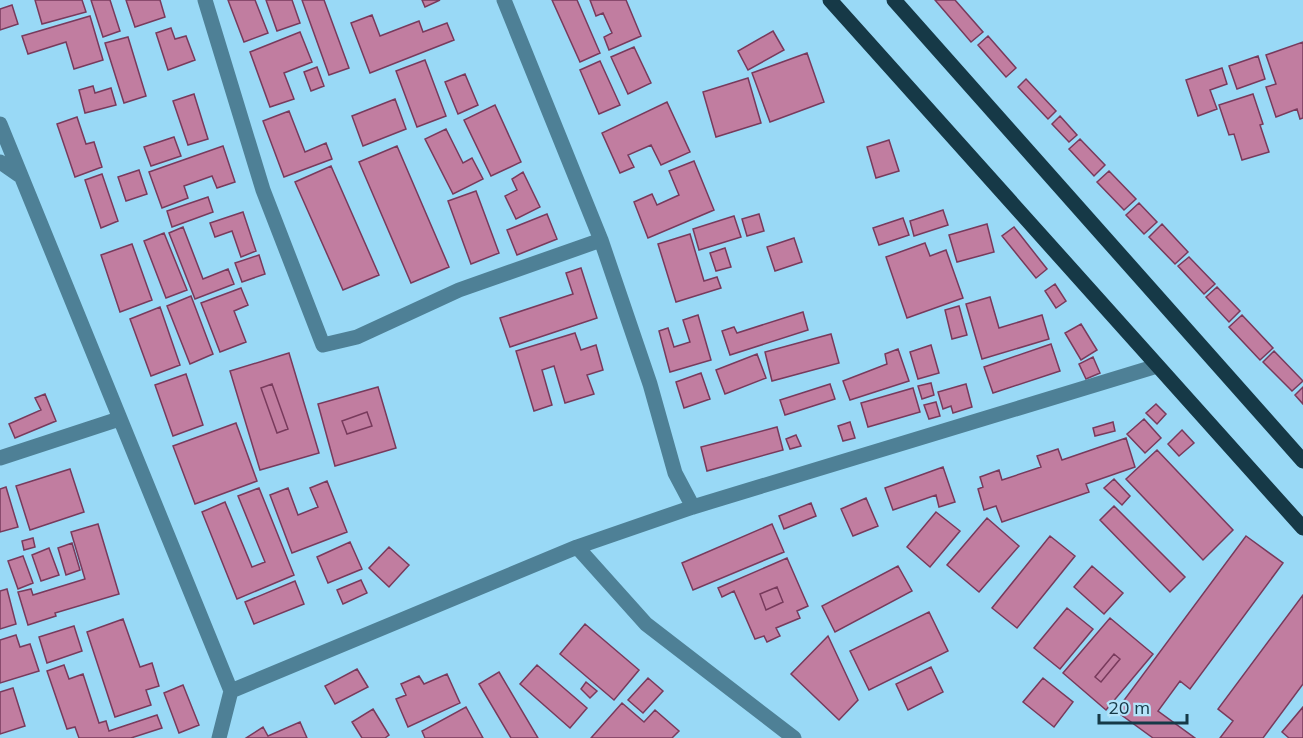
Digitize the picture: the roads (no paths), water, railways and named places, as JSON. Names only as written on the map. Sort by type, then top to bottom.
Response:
[{"type":"main road","points":[[830,0],[1303,528]]},
{"type":"main road","points":[[894,0],[1303,461]]},
{"type":"street","points":[[205,0],[263,190],[323,345],[357,338],[459,290],[601,240]]},
{"type":"street","points":[[504,0],[601,240],[650,384],[675,473],[693,507]]},
{"type":"street","points":[[0,124],[231,691],[219,738]]},
{"type":"street","points":[[0,162],[19,175]]},
{"type":"street","points":[[231,691],[577,547],[693,507],[1157,366]]},
{"type":"street","points":[[0,458],[119,419]]},
{"type":"street","points":[[577,547],[646,624],[794,738]]}]
